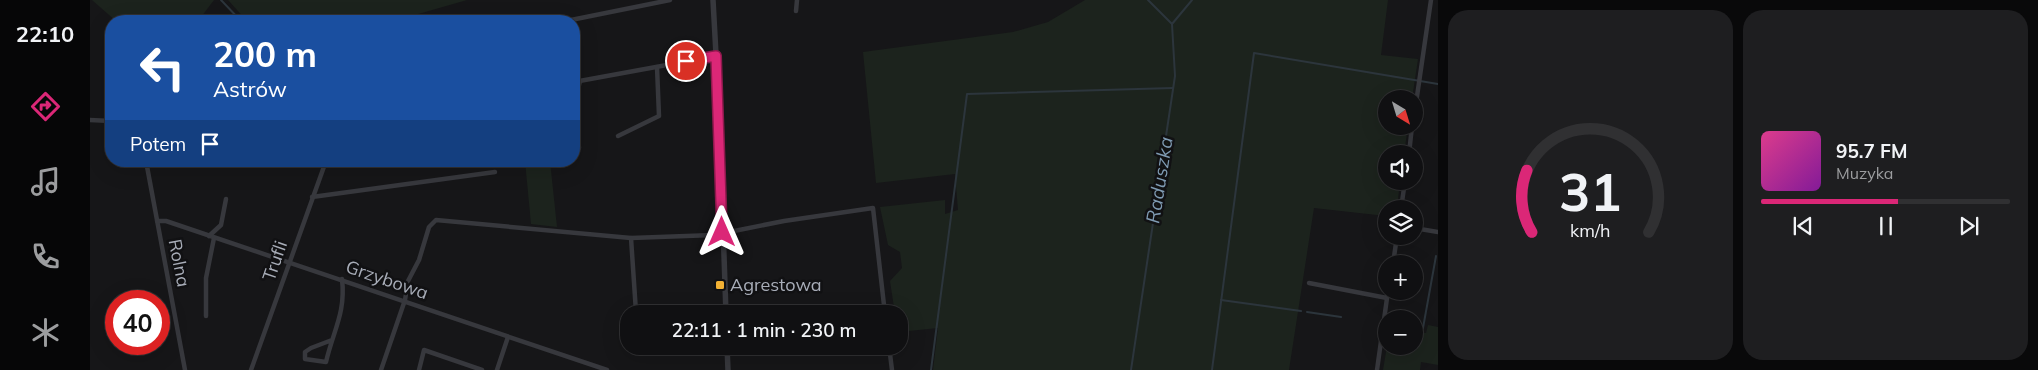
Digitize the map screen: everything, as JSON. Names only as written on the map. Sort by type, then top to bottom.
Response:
[{"type":"street","points":[[580,18],[670,0]]},
{"type":"street","points":[[713,0],[726,305]]},
{"type":"street","points":[[796,11],[797,0]]},
{"type":"street","points":[[1418,90],[1431,0]]},
{"type":"street","points":[[580,81],[716,56]]},
{"type":"street","points":[[618,136],[659,116],[657,67]]},
{"type":"street","points":[[90,120],[105,121]]},
{"type":"street","name":"Rolna","points":[[147,167],[185,370]]},
{"type":"street","name":"Trufli","points":[[251,370],[324,167]]},
{"type":"street","points":[[312,198],[496,172]]},
{"type":"street","points":[[226,199],[220,231],[226,241]]},
{"type":"street","points":[[381,370],[405,300],[408,281],[419,260],[430,227],[436,220],[631,238],[714,235],[784,221],[873,208],[884,305]]},
{"type":"street","name":"Grzybowa","points":[[157,221],[166,221],[289,261],[405,300],[593,368],[607,370]]},
{"type":"street","points":[[206,316],[206,278],[211,237],[221,224]]},
{"type":"street","points":[[1423,230],[1438,232]]},
{"type":"street","points":[[631,238],[636,305]]},
{"type":"street","points":[[332,340],[305,352],[305,360],[326,362],[342,314],[344,297],[342,279]]},
{"type":"street","points":[[1309,283],[1378,296]]},
{"type":"street","points":[[1377,370],[1388,300]]},
{"type":"street","points":[[497,370],[508,337]]},
{"type":"street","points":[[419,370],[424,350],[482,370]]},
{"type":"street","points":[[727,355],[728,370]]},
{"type":"street","points":[[890,355],[892,370]]},
{"type":"shaded area","points":[[92,0],[214,0],[203,15],[109,15]]},
{"type":"shaded area","points":[[228,0],[467,0],[415,15],[242,15]]},
{"type":"shaded area","points":[[1085,0],[1388,0],[1381,55],[1418,59],[1413,90],[1378,90],[1378,135],[1407,135],[1405,145],[1378,145],[1378,190],[1399,190],[1398,200],[1378,200],[1378,215],[1314,208],[1289,370],[933,370],[938,328],[908,331],[908,305],[894,305],[890,281],[902,268],[900,252],[888,245],[880,207],[945,200],[945,214],[958,210],[955,174],[876,183],[863,52],[1013,32],[1048,22]]},
{"type":"shaded area","points":[[526,167],[551,167],[557,227],[531,224]]},
{"type":"shaded area","points":[[1428,325],[1438,327],[1438,365],[1421,362],[1420,370],[1383,370],[1386,355],[1423,355],[1423,333],[1426,333]]},
{"type":"waterway","points":[[221,0],[235,15]]},
{"type":"waterway","name":"Raduszka","points":[[1131,370],[1175,76],[1172,24],[1148,0]]},
{"type":"waterway","points":[[1172,24],[1192,0]]},
{"type":"waterway","points":[[1212,370],[1254,53],[1438,84]]},
{"type":"waterway","points":[[931,370],[967,94],[1173,88]]},
{"type":"waterway","points":[[1423,328],[1436,256]]},
{"type":"waterway","points":[[1221,300],[1301,311]]},
{"type":"waterway","points":[[1307,312],[1341,317]]},
{"type":"place","name":"Agrestowa","points":[[720,285]]},
{"type":"route","points":[[686,61],[716,56],[720,109],[722,232]]}]
